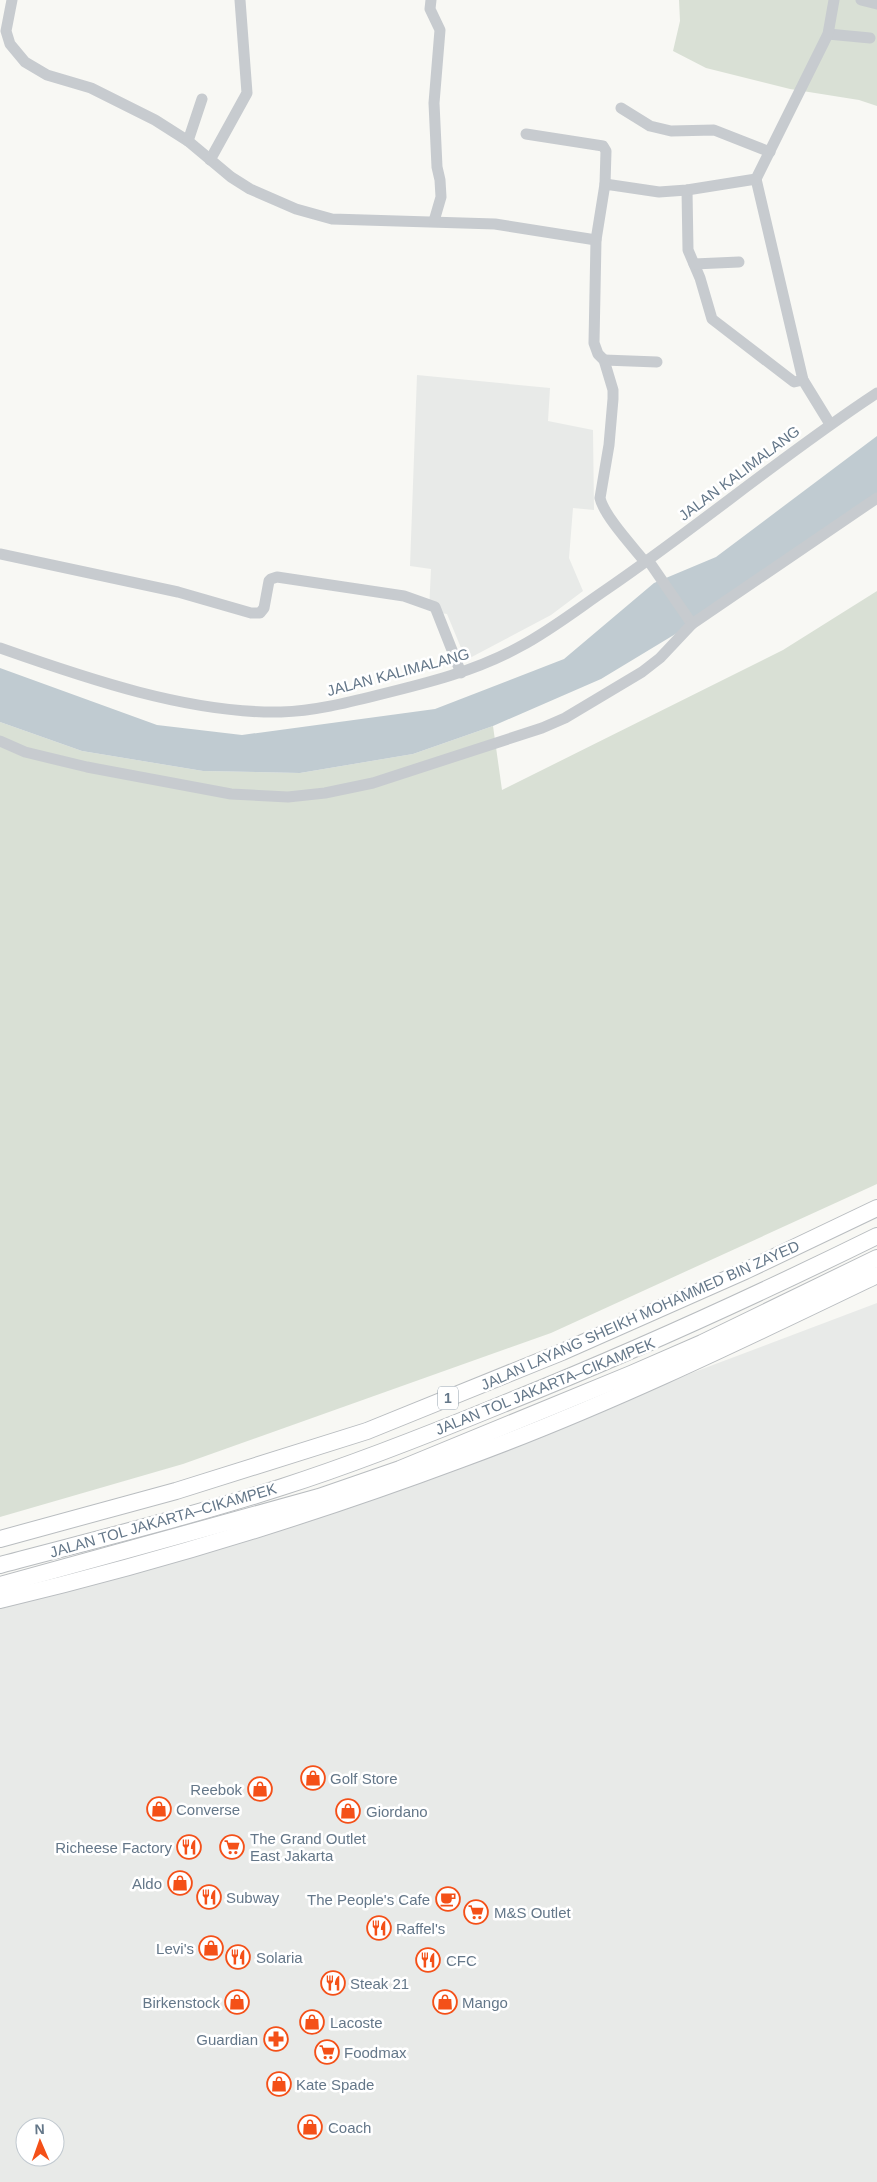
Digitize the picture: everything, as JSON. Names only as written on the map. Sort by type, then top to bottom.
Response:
[{"type":"highway","name":"JALAN LAYANG SHEIKH MOHAMMED BIN ZAYED","points":[[0,1539],[176,1492],[367,1431],[562,1352],[745,1271],[877,1208]]},
{"type":"highway","name":"JALAN TOL JAKARTA–CIKAMPEK","points":[[0,1565],[135,1530],[272,1490],[389,1450],[573,1376],[693,1324],[877,1236]]},
{"type":"highway","name":"JALAN TOL JAKARTA–CIKAMPEK","points":[[0,1585],[319,1497],[400,1469],[632,1374],[711,1339],[877,1258]]},
{"type":"highway","points":[[0,1600],[163,1558],[303,1516],[462,1460],[618,1395],[877,1275]]},
{"type":"street","points":[[12,0],[6,31],[10,44],[25,62],[47,75],[90,88],[147,116],[188,141],[210,160],[250,189],[296,208],[332,219],[494,224],[596,240]]},
{"type":"street","points":[[210,160],[247,93],[240,0]]},
{"type":"street","points":[[431,0],[430,9],[440,30],[434,103],[437,167],[441,197],[434,221]]},
{"type":"street","points":[[830,424],[802,380],[756,179],[828,34],[834,0]]},
{"type":"street","points":[[860,0],[877,4]]},
{"type":"street","points":[[828,34],[870,38]]},
{"type":"street","points":[[188,141],[202,99]]},
{"type":"street","points":[[621,108],[650,126],[671,131],[714,130],[770,152]]},
{"type":"street","points":[[526,134],[603,146],[606,150],[605,184],[596,240],[594,343],[598,354],[604,360],[614,399],[600,498],[614,522],[649,564],[690,620]]},
{"type":"street","points":[[605,184],[649,192],[687,190],[756,179]]},
{"type":"street","points":[[687,190],[688,250],[712,319],[794,382],[802,380]]},
{"type":"street","points":[[694,264],[739,262]]},
{"type":"street","points":[[604,360],[657,362]]},
{"type":"street","name":"JALAN KALIMALANG","points":[[0,648],[75,674],[154,696],[234,709],[280,712],[334,706],[462,673],[522,646],[649,564],[830,424],[877,393]]},
{"type":"street","points":[[0,741],[25,752],[87,767],[231,794],[288,797],[325,793],[390,778],[555,723],[642,672],[660,658],[690,620],[877,498]]},
{"type":"street","points":[[0,554],[178,592],[251,613],[260,613],[264,608],[269,581],[277,577],[404,596],[435,607],[462,673]]},
{"type":"shaded area","points":[[679,0],[877,0],[877,106],[859,100],[790,89],[706,68],[673,51],[680,21]]},
{"type":"shaded area","points":[[417,375],[550,388],[548,421],[593,430],[594,510],[573,508],[569,558],[583,591],[551,615],[466,660],[447,614],[429,611],[431,569],[410,566]]},
{"type":"shaded area","points":[[877,436],[877,498],[692,624],[601,679],[493,726],[413,754],[300,773],[203,771],[82,751],[0,722],[0,668],[157,725],[242,735],[435,709],[564,659],[654,583],[716,557]]},
{"type":"shaded area","points":[[877,591],[877,1184],[551,1333],[183,1464],[0,1517],[0,722],[82,751],[203,771],[300,773],[413,754],[493,726],[502,790],[783,650]]},
{"type":"shaded area","points":[[877,1303],[877,2182],[0,2182],[0,1609],[121,1572],[522,1437]]},
{"type":"place","name":"Golf Store","points":[[313,1778]]},
{"type":"place","name":"Reebok","points":[[260,1789]]},
{"type":"place","name":"Converse","points":[[159,1809]]},
{"type":"place","name":"Giordano","points":[[348,1811]]},
{"type":"place","name":"Richeese Factory","points":[[189,1847]]},
{"type":"place","name":"The Grand Outlet East Jakarta","points":[[232,1847]]},
{"type":"place","name":"Aldo","points":[[180,1883]]},
{"type":"place","name":"Subway","points":[[209,1897]]},
{"type":"place","name":"The People's Cafe","points":[[448,1899]]},
{"type":"place","name":"M&S Outlet","points":[[476,1912]]},
{"type":"place","name":"Raffel's","points":[[379,1928]]},
{"type":"place","name":"Levi's","points":[[211,1948]]},
{"type":"place","name":"Solaria","points":[[238,1957]]},
{"type":"place","name":"CFC","points":[[428,1960]]},
{"type":"place","name":"Steak 21","points":[[333,1983]]},
{"type":"place","name":"Birkenstock","points":[[237,2002]]},
{"type":"place","name":"Mango","points":[[445,2002]]},
{"type":"place","name":"Lacoste","points":[[312,2022]]},
{"type":"place","name":"Guardian","points":[[276,2039]]},
{"type":"place","name":"Foodmax","points":[[327,2052]]},
{"type":"place","name":"Kate Spade","points":[[279,2084]]},
{"type":"place","name":"Coach","points":[[310,2127]]}]
